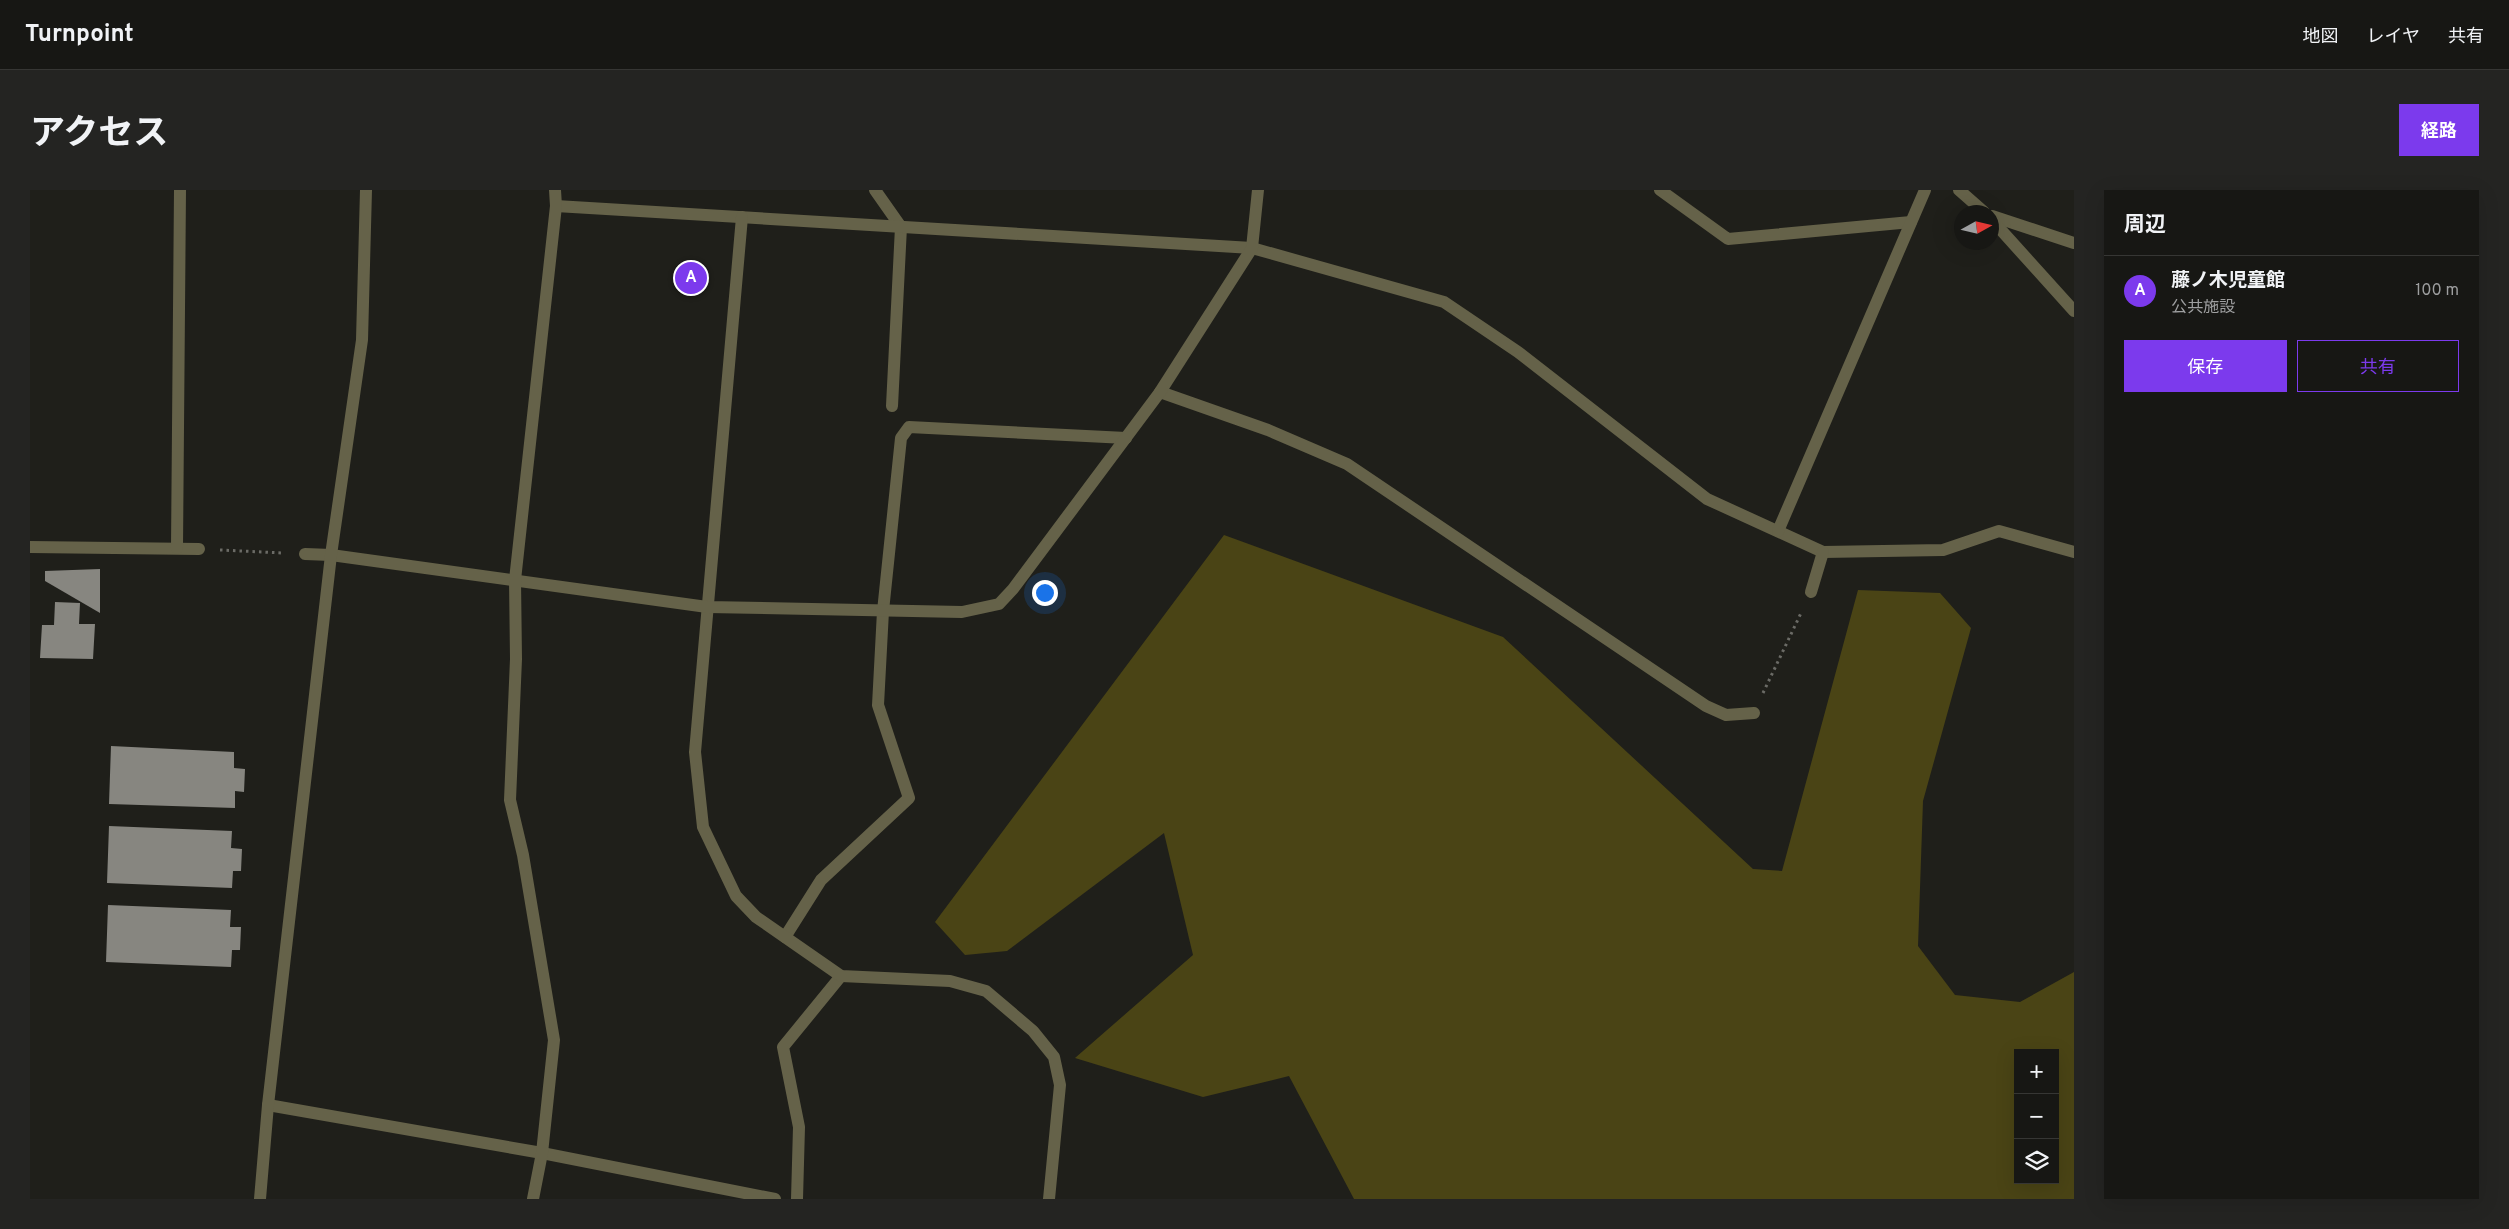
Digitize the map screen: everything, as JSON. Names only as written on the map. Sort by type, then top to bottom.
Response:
[{"type":"street","points":[[177,548],[180,190]]},
{"type":"street","points":[[260,1199],[268,1105],[331,555],[362,340],[366,190]]},
{"type":"street","points":[[533,1199],[542,1153],[554,1040],[524,864],[510,800],[516,659],[515,580],[556,206],[554,190]]},
{"type":"street","points":[[876,190],[901,227],[892,406]]},
{"type":"street","points":[[305,554],[331,555],[707,607],[962,612],[999,604],[1013,589],[1160,392],[1252,248],[1258,190]]},
{"type":"street","points":[[1660,190],[1728,239],[1911,222]]},
{"type":"street","points":[[1778,531],[1925,190]]},
{"type":"street","points":[[1959,190],[1976,205]]},
{"type":"street","points":[[556,206],[1252,248],[1444,302],[1518,352],[1707,499],[1823,552],[1943,550],[1999,531],[2074,552]]},
{"type":"street","points":[[742,217],[695,752],[703,828],[736,896],[756,917],[841,976],[950,981],[986,991],[1034,1031],[1054,1058],[1060,1085],[1049,1199]]},
{"type":"street","points":[[1999,218],[2074,244]]},
{"type":"street","points":[[1999,228],[2074,311]]},
{"type":"street","points":[[1160,392],[1268,430],[1347,464],[1706,706],[1726,715],[1754,713]]},
{"type":"street","points":[[785,937],[821,880],[909,798],[878,705],[883,610],[900,438],[909,427],[1126,438]]},
{"type":"street","points":[[30,547],[199,549]]},
{"type":"street","points":[[1811,592],[1823,552]]},
{"type":"street","points":[[797,1199],[799,1127],[783,1047],[841,976]]},
{"type":"street","points":[[268,1105],[542,1153],[775,1199]]},
{"type":"path","points":[[199,549],[305,554]]},
{"type":"path","points":[[1754,713],[1811,592]]},
{"type":"shaded area","points":[[1224,535],[1503,637],[1753,869],[1782,871],[1858,590],[1940,593],[1971,628],[1923,801],[1918,946],[1955,995],[2020,1002],[2074,972],[2074,1199],[1354,1199],[1289,1076],[1203,1097],[1075,1058],[1193,955],[1164,833],[1007,951],[965,955],[935,922]]},
{"type":"building","points":[[100,569],[100,613],[45,581],[45,571]]},
{"type":"building","points":[[55,602],[80,603],[79,624],[95,624],[93,659],[40,658],[42,625],[54,625]]},
{"type":"building","points":[[111,746],[234,752],[234,768],[245,769],[244,792],[235,791],[235,808],[109,804]]},
{"type":"building","points":[[109,826],[232,831],[231,848],[242,849],[241,871],[233,871],[232,888],[107,883]]},
{"type":"building","points":[[108,905],[231,910],[230,927],[241,927],[240,950],[232,950],[231,967],[106,962]]},
{"type":"place","name":"藤ノ木児童館","points":[[691,278]]}]
